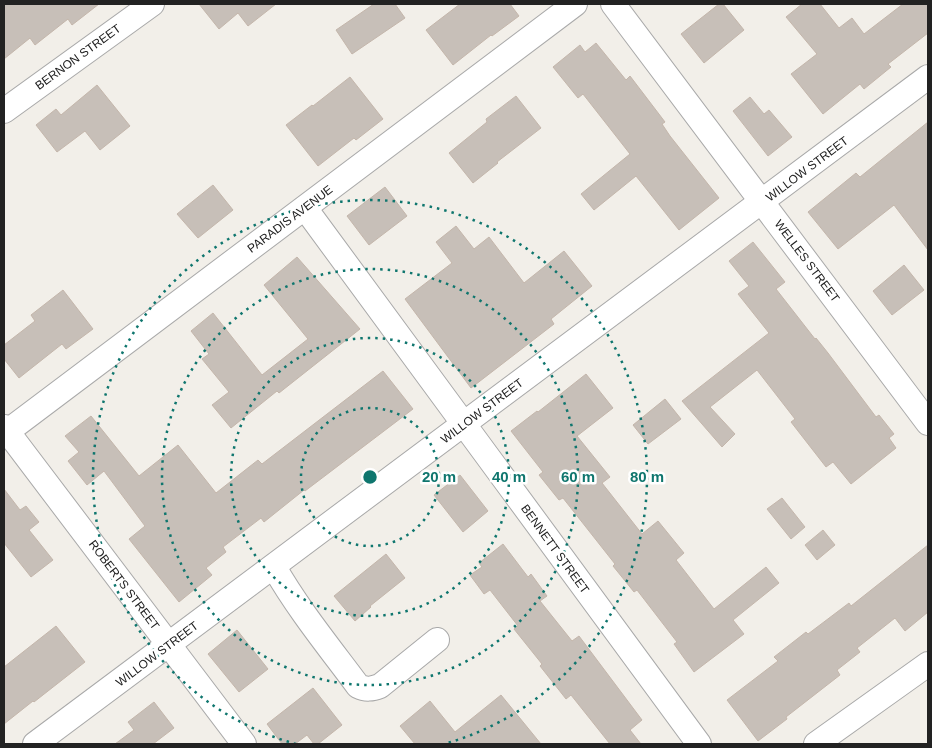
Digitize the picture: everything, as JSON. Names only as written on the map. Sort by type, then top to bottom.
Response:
[{"type":"street","name":"BERNON STREET","points":[[4,111],[151,4]]},
{"type":"street","name":"PARADIS AVENUE","points":[[5,431],[575,4]]},
{"type":"street","name":"WELLES STREET","points":[[613,4],[928,424]]},
{"type":"street","name":"WILLOW STREET","points":[[35,744],[928,77]]},
{"type":"street","name":"BENNETT STREET","points":[[305,208],[700,744]]},
{"type":"street","name":"ROBERTS STREET","points":[[5,431],[170,644],[244,744]]},
{"type":"street","points":[[274,567],[285,586],[322,638],[358,686],[362,688],[372,689],[380,686],[437,640]]},
{"type":"street","points":[[816,744],[928,664]]},
{"type":"building","points":[[4,4],[99,4],[72,25],[68,19],[35,45],[30,38],[4,59]]},
{"type":"building","points":[[199,4],[276,4],[248,26],[238,13],[219,29]]},
{"type":"building","points":[[374,4],[395,4],[405,18],[352,54],[336,30]]},
{"type":"building","points":[[460,4],[510,4],[519,16],[453,65],[426,30]]},
{"type":"building","points":[[719,4],[723,4],[744,30],[704,63],[681,34]]},
{"type":"building","points":[[802,4],[820,4],[839,28],[852,18],[864,34],[903,4],[928,4],[928,33],[888,64],[891,67],[864,89],[860,84],[823,114],[791,74],[817,54],[786,17]]},
{"type":"building","points":[[596,43],[626,80],[630,76],[665,122],[662,124],[670,136],[719,198],[679,230],[636,176],[594,210],[581,194],[630,154],[583,94],[578,98],[553,67],[580,45],[585,52]]},
{"type":"building","points":[[350,77],[383,119],[356,140],[354,138],[318,166],[286,125]]},
{"type":"building","points":[[97,85],[130,126],[100,150],[85,131],[57,152],[36,125],[56,109],[61,115]]},
{"type":"building","points":[[516,96],[541,128],[473,183],[449,153],[487,122],[486,119]]},
{"type":"building","points":[[750,97],[764,114],[769,110],[792,137],[768,156],[733,111]]},
{"type":"building","points":[[928,122],[928,250],[894,205],[838,249],[808,212],[856,173],[860,177]]},
{"type":"building","points":[[213,185],[233,210],[198,238],[177,214]]},
{"type":"building","points":[[385,187],[407,216],[369,245],[347,216]]},
{"type":"building","points":[[456,226],[474,249],[489,237],[524,283],[564,251],[592,286],[551,319],[554,324],[471,388],[405,299],[452,263],[436,242]]},
{"type":"building","points":[[753,242],[785,282],[776,289],[828,353],[876,417],[879,415],[894,434],[889,438],[896,448],[851,484],[833,462],[826,467],[791,422],[795,419],[757,370],[710,407],[735,434],[722,447],[682,401],[769,333],[738,294],[749,286],[729,261]]},
{"type":"building","points":[[297,257],[360,329],[231,428],[212,405],[229,392],[202,359],[209,354],[191,331],[213,313],[262,375],[308,339],[264,285]]},
{"type":"building","points":[[904,265],[924,290],[892,315],[873,291]]},
{"type":"building","points":[[63,290],[93,329],[66,349],[62,344],[19,378],[4,359],[4,345],[35,321],[31,315]]},
{"type":"building","points":[[383,371],[413,409],[264,522],[261,518],[223,547],[226,552],[206,568],[212,575],[179,602],[129,539],[145,526],[104,471],[87,485],[68,461],[79,452],[65,436],[91,416],[139,476],[178,445],[216,493],[258,460],[262,464]]},
{"type":"building","points":[[586,374],[613,408],[577,436],[610,477],[602,483],[642,534],[658,521],[684,553],[676,560],[714,609],[766,567],[779,583],[733,620],[744,634],[694,672],[674,644],[677,642],[637,590],[634,592],[613,566],[615,564],[563,498],[559,500],[539,475],[543,472],[511,431]]},
{"type":"building","points":[[665,399],[681,419],[648,444],[633,425]]},
{"type":"building","points":[[460,475],[488,511],[463,532],[434,495]]},
{"type":"building","points":[[4,489],[20,510],[26,506],[39,522],[29,530],[53,560],[31,577],[4,543]]},
{"type":"building","points":[[782,498],[805,527],[791,539],[767,509]]},
{"type":"building","points":[[823,530],[835,545],[817,560],[805,545]]},
{"type":"building","points":[[503,544],[528,577],[531,574],[547,596],[540,601],[572,641],[579,636],[642,720],[630,730],[641,744],[610,744],[571,695],[566,699],[540,666],[542,664],[514,629],[518,626],[490,590],[484,594],[470,575],[482,567],[479,563]]},
{"type":"building","points":[[928,545],[928,612],[905,631],[895,618],[857,648],[860,652],[837,670],[840,675],[758,741],[727,700],[778,661],[774,657],[806,632],[808,634],[849,603],[851,606]]},
{"type":"building","points":[[386,554],[405,578],[370,606],[355,621],[334,596]]},
{"type":"building","points":[[56,626],[85,662],[4,724],[4,667]]},
{"type":"building","points":[[237,630],[268,669],[239,692],[208,654]]},
{"type":"building","points":[[313,688],[342,725],[318,744],[314,744],[307,735],[295,744],[282,744],[267,724]]},
{"type":"building","points":[[501,695],[541,744],[415,744],[400,726],[430,701],[455,732]]},
{"type":"building","points":[[154,702],[174,728],[153,744],[115,744],[134,730],[128,722]]}]
